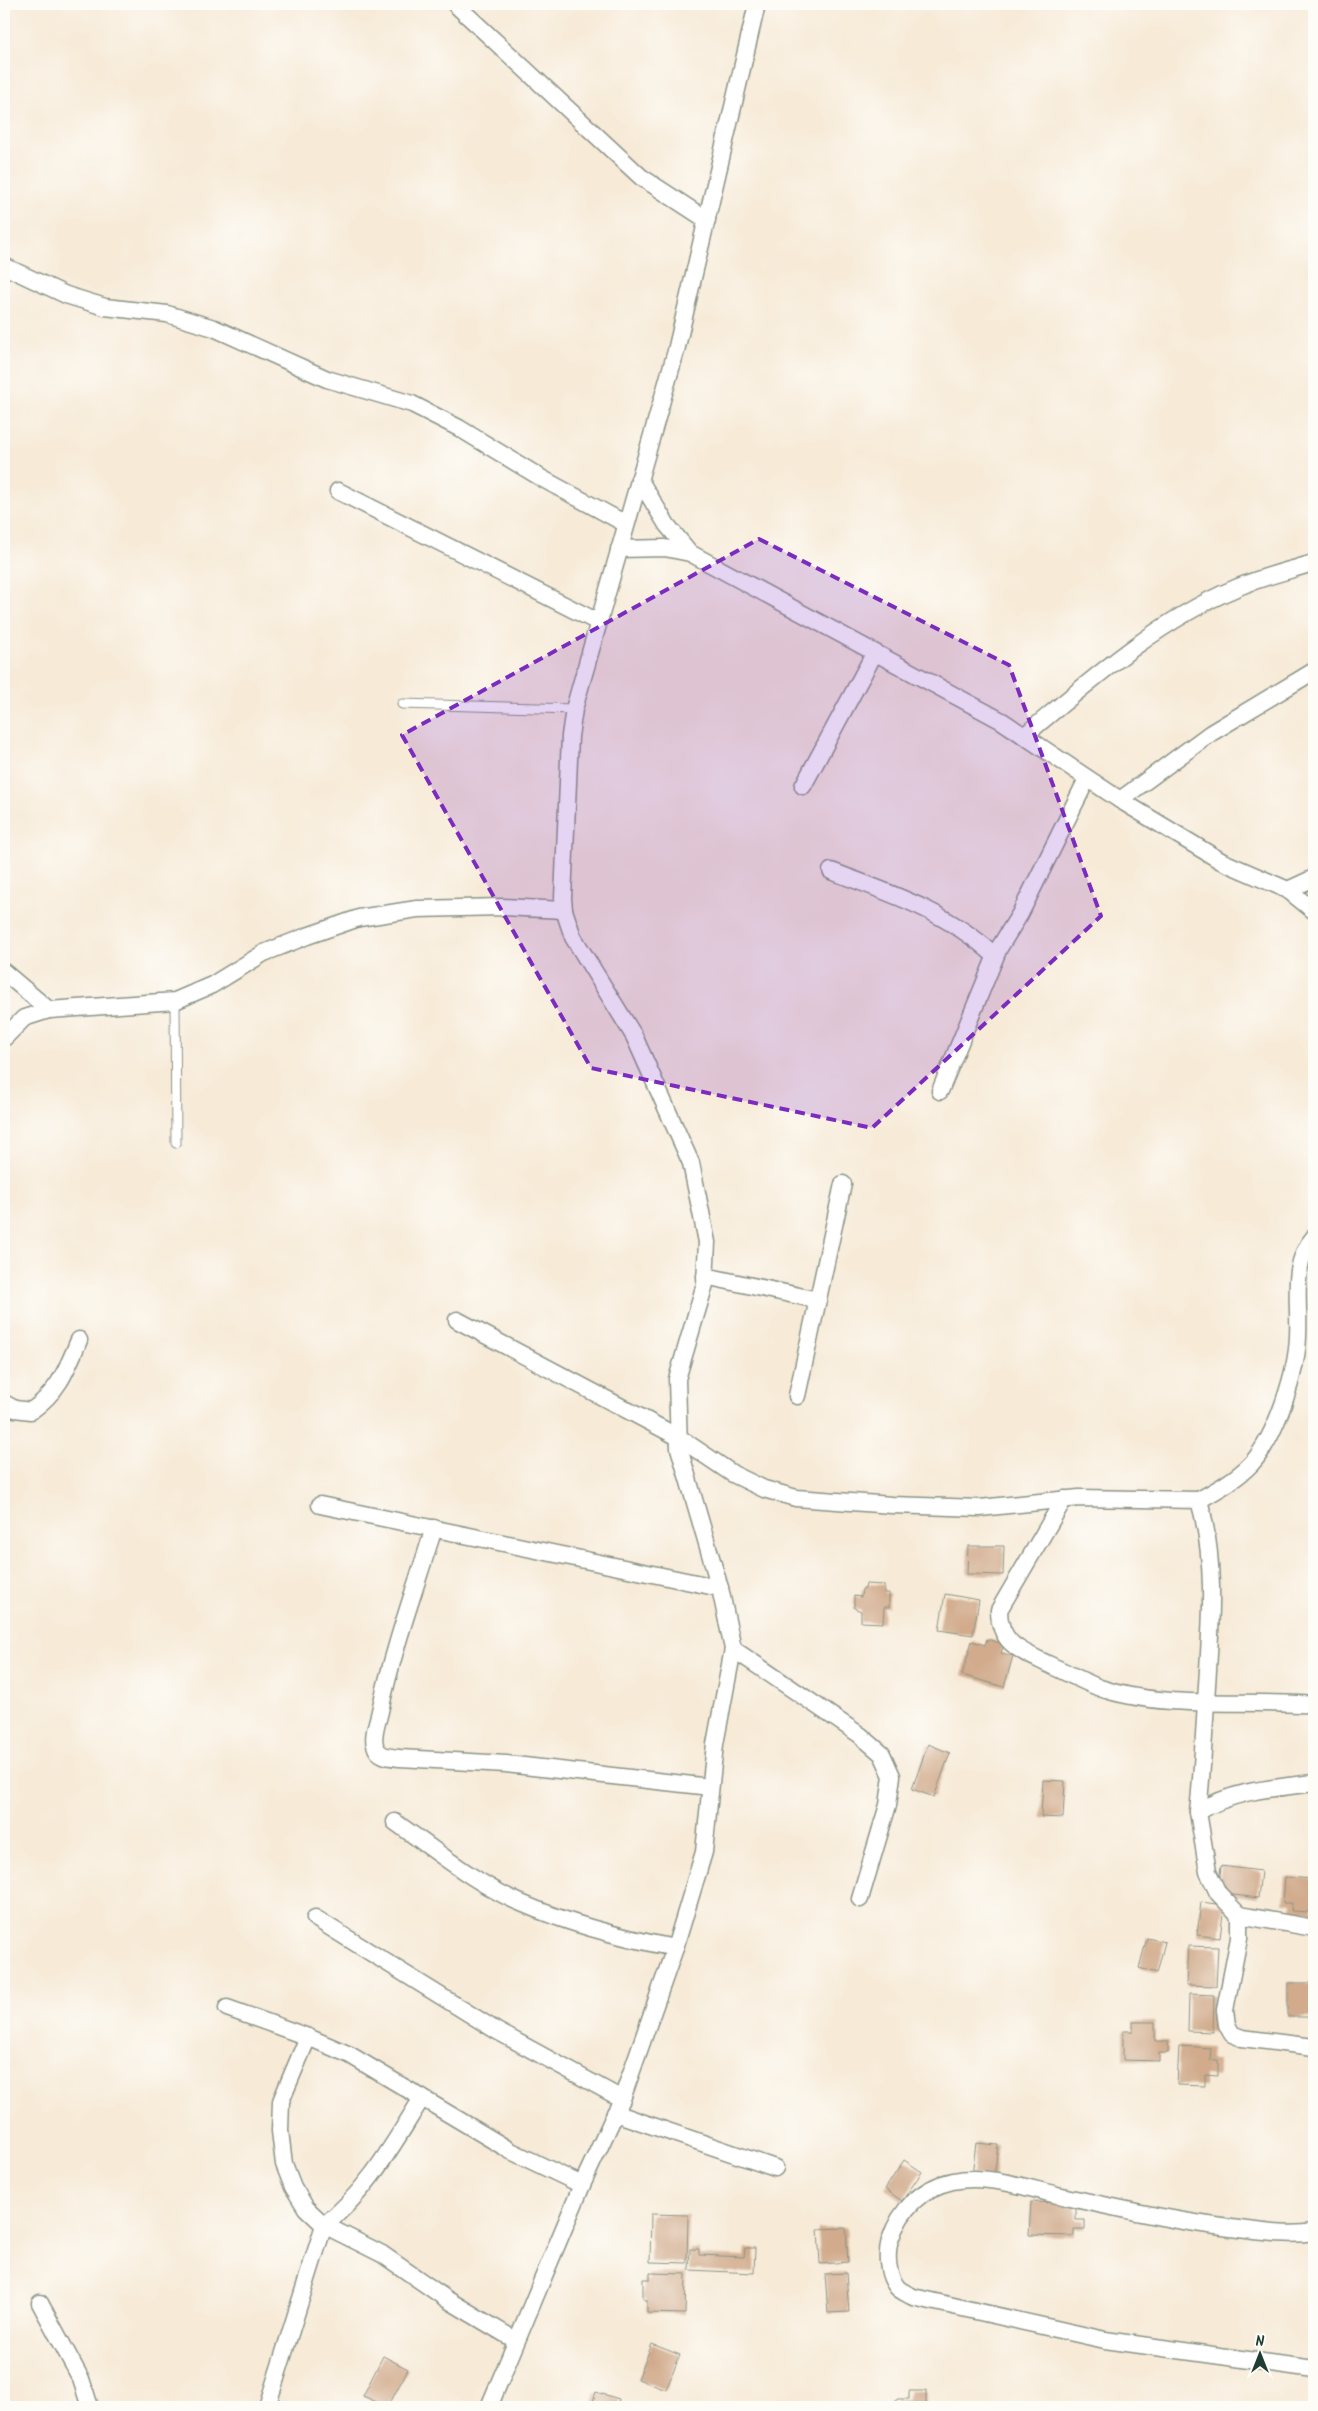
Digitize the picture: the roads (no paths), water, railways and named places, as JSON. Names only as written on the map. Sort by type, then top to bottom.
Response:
[{"type":"street","points":[[455,4],[641,178],[707,220]]},
{"type":"street","points":[[489,2407],[515,2340],[618,2106],[675,1948],[704,1852],[715,1744],[733,1649],[720,1588],[679,1448],[678,1437],[677,1378],[693,1329],[706,1276],[707,1242],[691,1163],[634,1036],[573,937],[564,910],[563,898],[570,745],[574,709],[676,351],[757,4]]},
{"type":"street","points":[[4,266],[66,295],[105,307],[167,314],[214,328],[327,379],[412,404],[459,428],[542,479],[626,524]]},
{"type":"street","points":[[639,479],[667,525],[690,553]]},
{"type":"street","points":[[338,491],[598,622]]},
{"type":"street","points":[[619,549],[665,548],[690,553],[833,629],[874,654],[1002,721],[1087,779],[1220,861],[1288,890],[1314,911]]},
{"type":"street","points":[[1024,736],[1108,666],[1175,620],[1236,588],[1313,563]]},
{"type":"street","points":[[803,786],[874,654]]},
{"type":"street","points":[[1120,800],[1211,733],[1314,671]]},
{"type":"street","points":[[940,1091],[995,956],[1020,914],[1087,779]]},
{"type":"street","points":[[831,871],[904,898],[947,919],[975,938],[995,956]]},
{"type":"street","points":[[1288,890],[1314,878]]},
{"type":"street","points":[[4,1038],[24,1018],[49,1010],[175,1001],[212,985],[264,953],[359,918],[417,909],[502,907],[564,910]]},
{"type":"street","points":[[4,972],[49,1010]]},
{"type":"street","points":[[797,1396],[843,1184]]},
{"type":"street","points":[[457,1320],[678,1437],[733,1474],[764,1489],[796,1498],[892,1505],[980,1508],[1064,1499],[1120,1497],[1199,1500],[1233,1479],[1252,1462],[1282,1407],[1292,1374],[1298,1337],[1298,1293],[1301,1259],[1304,1249],[1314,1237]]},
{"type":"street","points":[[706,1276],[818,1300]]},
{"type":"street","points":[[4,1403],[15,1409],[31,1411],[43,1402],[61,1382],[79,1340]]},
{"type":"street","points":[[1064,1499],[999,1610],[999,1623],[1004,1636],[1020,1651],[1100,1688],[1156,1700],[1314,1705]]},
{"type":"street","points":[[1199,1500],[1208,1530],[1212,1566],[1206,1701],[1198,1812],[1208,1872],[1218,1893],[1239,1915],[1314,1928]]},
{"type":"street","points":[[320,1505],[720,1588]]},
{"type":"street","points":[[434,1528],[386,1684],[376,1727],[374,1744],[378,1752],[386,1757],[506,1764],[710,1787]]},
{"type":"street","points":[[733,1649],[860,1735],[882,1754],[892,1776],[888,1805],[860,1899]]},
{"type":"street","points":[[1198,1812],[1216,1801],[1250,1792],[1314,1783]]},
{"type":"street","points":[[395,1822],[480,1881],[520,1903],[577,1923],[675,1948]]},
{"type":"street","points":[[1239,1915],[1239,1938],[1225,2010],[1227,2025],[1232,2034],[1242,2038],[1314,2047]]},
{"type":"street","points":[[315,1918],[618,2106],[775,2168]]},
{"type":"street","points":[[227,2008],[350,2054],[511,2151],[582,2185]]},
{"type":"street","points":[[308,2037],[281,2101],[280,2131],[284,2164],[293,2187],[306,2208],[324,2225],[382,2254],[448,2300],[515,2340]]},
{"type":"street","points":[[267,2407],[324,2225],[347,2208],[376,2173],[422,2098]]},
{"type":"street","points":[[1314,2232],[1301,2234],[1214,2226],[1148,2216],[995,2180],[954,2181],[930,2188],[907,2207],[894,2230],[887,2251],[892,2277],[897,2288],[912,2297],[1105,2340],[1314,2369]]},
{"type":"street","points":[[40,2303],[81,2379],[90,2407]]},
{"type":"lane","points":[[402,704],[574,709]]},
{"type":"lane","points":[[175,1001],[176,1143]]}]
